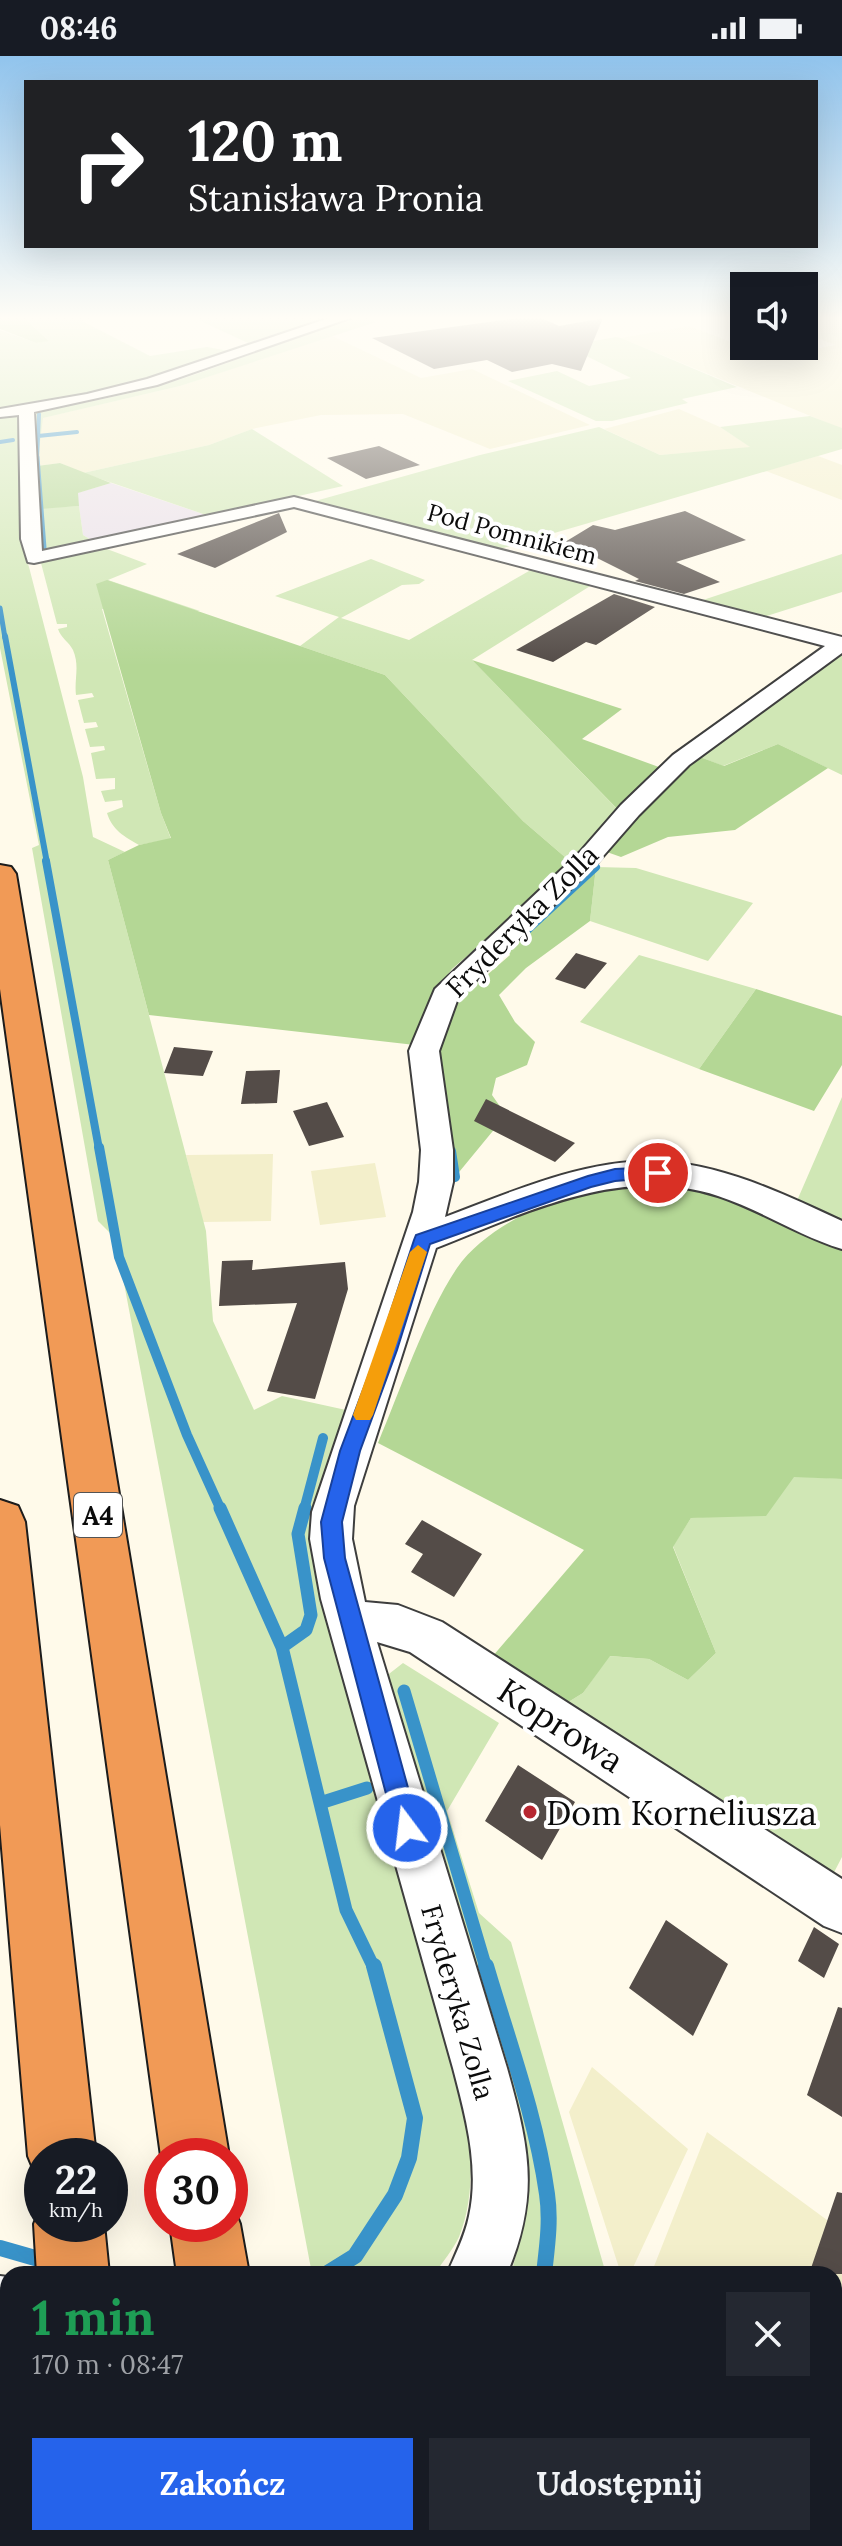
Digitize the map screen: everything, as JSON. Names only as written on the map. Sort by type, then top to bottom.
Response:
[{"type":"highway","name":"A4","points":[[0,874],[192,2138]]},
{"type":"highway","points":[[0,1522],[60,2138]]},
{"type":"highway","points":[[70,2242],[72,2266]]},
{"type":"highway","points":[[208,2242],[212,2266]]},
{"type":"street","name":"Pod Pomnikiem","points":[[27,433],[30,539],[34,558],[294,502],[841,643]]},
{"type":"street","name":"Fryderyka Zolla","points":[[481,2266],[490,2245],[502,2185],[498,2153],[479,2064],[407,1828],[351,1625],[334,1558],[331,1522],[334,1504],[422,1240],[436,1182],[437,1150],[424,1051],[445,995],[589,857],[630,810],[681,760],[841,643]]},
{"type":"street","points":[[422,1240],[588,1182],[638,1173],[705,1181],[769,1203],[842,1236]]},
{"type":"street","name":"Koprowa","points":[[351,1625],[375,1620],[399,1624],[426,1637],[842,1908]]},
{"type":"shaded area","points":[[40,433],[241,433],[209,445],[83,473],[60,463],[37,466]]},
{"type":"shaded area","points":[[451,433],[556,433],[490,449]]},
{"type":"shaded area","points":[[613,433],[729,433],[752,448],[660,455]]},
{"type":"shaded area","points":[[818,456],[842,465],[842,500],[766,471]]},
{"type":"shaded area","points":[[111,483],[209,516],[96,543],[83,535],[77,493]]},
{"type":"shaded area","points":[[273,1154],[271,1221],[203,1222],[186,1155]]},
{"type":"shaded area","points":[[375,1163],[386,1217],[320,1225],[311,1171]]},
{"type":"shaded area","points":[[592,2067],[688,2149],[634,2266],[618,2266],[569,2112]]},
{"type":"shaded area","points":[[707,2132],[842,2231],[842,2266],[654,2266]]},
{"type":"green space","points":[[0,433],[19,433],[20,514],[24,552],[83,777],[93,837],[125,852],[108,860],[206,1231],[213,1321],[254,1410],[282,1396],[346,1410],[311,1534],[342,1673],[460,2080],[469,2139],[469,2199],[457,2242],[440,2266],[310,2266],[116,1239],[98,1221],[32,848],[39,845],[0,648]]},
{"type":"green space","points":[[41,433],[37,466],[40,508],[79,506],[83,535],[96,543],[50,552],[38,549],[31,435]]},
{"type":"green space","points":[[241,433],[259,433],[343,486],[209,516],[83,473],[209,445]]},
{"type":"green space","points":[[573,433],[613,433],[660,455],[750,447],[729,433],[842,433],[842,449],[493,551],[308,503],[480,455]]},
{"type":"green space","points":[[60,463],[111,483],[78,493],[79,506],[40,509],[37,466]]},
{"type":"green space","points":[[99,546],[147,564],[108,580],[200,611],[102,609],[171,839],[139,845],[120,832],[109,819],[107,813],[123,807],[122,800],[105,802],[101,791],[115,789],[115,778],[96,779],[91,753],[105,750],[104,746],[90,747],[85,729],[98,727],[96,722],[84,723],[78,700],[94,697],[92,693],[76,695],[75,656],[58,629],[67,627],[67,624],[57,624],[41,563]]},
{"type":"green space","points":[[842,554],[842,592],[757,619],[697,602]]},
{"type":"green space","points":[[371,559],[425,580],[419,584],[402,585],[341,618],[409,640],[536,567],[595,583],[472,660],[620,812],[573,864],[523,821],[385,675],[300,646],[339,617],[275,596]]},
{"type":"green space","points":[[107,580],[385,675],[523,821],[573,864],[452,969],[430,999],[415,1045],[149,1015],[108,860],[139,845],[171,838],[161,813],[96,584]]},
{"type":"green space","points":[[842,654],[842,775],[778,744],[723,766],[700,757]]},
{"type":"green space","points":[[472,660],[622,709],[582,739],[678,774],[700,757],[724,766],[778,744],[828,768],[735,830],[668,837],[621,857],[604,851],[629,821]]},
{"type":"green space","points":[[596,867],[636,868],[753,903],[708,961],[590,921]]},
{"type":"green space","points":[[596,867],[590,921],[526,968],[499,995],[515,1022],[535,1042],[527,1065],[496,1078],[492,1095],[506,1115],[455,1177],[437,1063],[452,999],[468,985],[479,982],[510,955],[507,949]]},
{"type":"green space","points":[[639,955],[756,989],[699,1069],[580,1022]]},
{"type":"green space","points":[[756,989],[842,1016],[842,1065],[814,1111],[699,1069]]},
{"type":"green space","points":[[842,1097],[842,1225],[796,1203]]},
{"type":"green space","points":[[636,1182],[695,1191],[776,1213],[842,1241],[842,1479],[794,1477],[766,1516],[691,1518],[673,1547],[716,1653],[688,1680],[649,1659],[610,1656],[583,1693],[557,1709],[486,1664],[584,1550],[378,1443],[435,1307],[466,1256],[502,1227],[544,1205],[577,1193]]},
{"type":"green space","points":[[794,1476],[842,1479],[842,1857],[829,1882],[557,1709],[583,1693],[609,1656],[649,1659],[688,1680],[716,1653],[673,1546],[691,1518],[726,1515]]},
{"type":"green space","points":[[403,1663],[499,1723],[447,1811],[479,1913],[511,1942],[604,2266],[513,2266],[526,2217],[526,2174],[385,1677]]},
{"type":"building","points":[[379,446],[420,465],[366,479],[327,458]]},
{"type":"building","points":[[685,511],[746,540],[676,562],[720,582],[684,594],[635,581],[639,579],[565,542],[593,525],[615,530]]},
{"type":"building","points":[[279,513],[287,532],[215,568],[177,554]]},
{"type":"building","points":[[614,594],[655,607],[596,645],[586,642],[553,662],[516,650]]},
{"type":"building","points":[[576,953],[607,963],[585,989],[555,979]]},
{"type":"building","points":[[174,1047],[213,1051],[203,1076],[164,1073]]},
{"type":"building","points":[[280,1070],[277,1103],[241,1104],[246,1071]]},
{"type":"building","points":[[486,1099],[575,1143],[555,1162],[474,1121]]},
{"type":"building","points":[[327,1102],[344,1137],[309,1146],[293,1111]]},
{"type":"building","points":[[253,1260],[252,1270],[345,1262],[348,1289],[315,1399],[267,1391],[297,1303],[219,1306],[222,1261]]},
{"type":"building","points":[[422,1520],[482,1554],[454,1597],[411,1572],[423,1554],[405,1544]]},
{"type":"building","name":"Dom Korneliusza","points":[[518,1765],[575,1802],[542,1860],[485,1821]]},
{"type":"building","points":[[666,1920],[728,1964],[693,2036],[629,1988]]},
{"type":"building","points":[[814,1927],[839,1944],[824,1978],[798,1961]]},
{"type":"building","points":[[838,2007],[842,2008],[842,2117],[807,2095]]},
{"type":"building","points":[[837,2192],[842,2193],[842,2266],[812,2266]]},
{"type":"waterway","points":[[38,436],[65,433]]},
{"type":"waterway","points":[[37,458],[38,436]]},
{"type":"waterway","points":[[0,442],[13,440]]},
{"type":"waterway","points":[[37,458],[44,548]]},
{"type":"waterway","points":[[0,608],[5,638]]},
{"type":"waterway","points":[[5,636],[47,863]]},
{"type":"waterway","points":[[46,861],[99,1149]]},
{"type":"waterway","points":[[521,936],[596,867]]},
{"type":"waterway","points":[[99,1147],[119,1257],[187,1435],[221,1510]]},
{"type":"waterway","points":[[451,1151],[455,1177]]},
{"type":"waterway","points":[[304,1510],[323,1438]]},
{"type":"waterway","points":[[220,1508],[282,1647]]},
{"type":"waterway","points":[[282,1647],[306,1630],[311,1615],[298,1534],[305,1508]]},
{"type":"waterway","points":[[282,1647],[346,1910],[374,1968]]},
{"type":"waterway","points":[[404,1691],[486,1968]]},
{"type":"waterway","points":[[320,1803],[367,1788]]},
{"type":"waterway","points":[[339,2266],[355,2256],[395,2195],[409,2158],[415,2118],[374,1966]]},
{"type":"waterway","points":[[486,1966],[529,2107],[542,2165],[549,2214],[545,2266]]},
{"type":"waterway","points":[[0,2248],[49,2262]]},
{"type":"slow traffic","points":[[363,1415],[418,1252]]},
{"type":"place","name":"Dom Korneliusza","points":[[530,1812]]},
{"type":"route","points":[[407,1828],[334,1558],[331,1522],[340,1481],[422,1240],[588,1182],[615,1175],[658,1173]]}]
